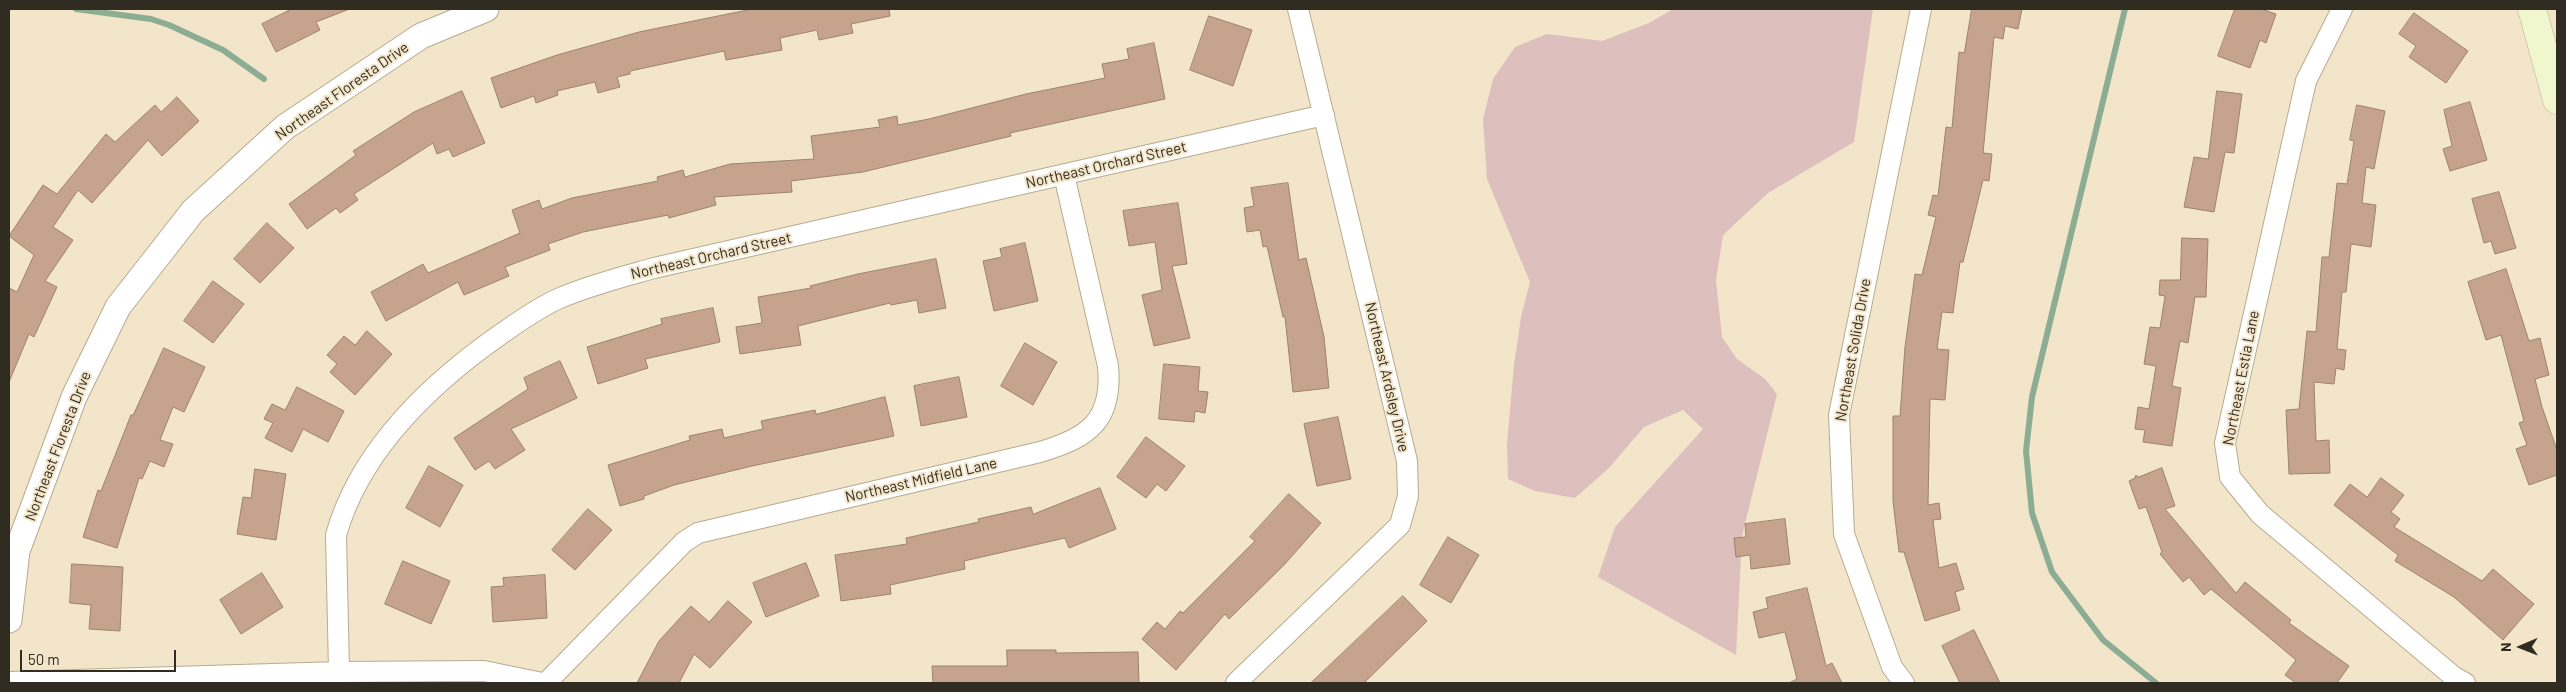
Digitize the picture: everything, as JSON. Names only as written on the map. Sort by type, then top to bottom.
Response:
[{"type":"main road","points":[[2532,9],[2557,100]]},
{"type":"street","name":"Northeast Floresta Drive","points":[[9,620],[17,552],[70,406],[118,307],[193,211],[284,127],[421,36],[486,9]]},
{"type":"street","name":"Northeast Ardsley Drive","points":[[1236,683],[1400,525],[1408,496],[1407,461],[1298,9]]},
{"type":"street","name":"Northeast Solida Drive","points":[[1904,683],[1892,667],[1844,534],[1838,415],[1920,9]]},
{"type":"street","name":"Northeast Estia Lane","points":[[2342,9],[2306,81],[2225,444],[2230,477],[2260,514],[2454,677],[2465,683]]},
{"type":"street","name":"Northeast Orchard Street","points":[[339,672],[336,535],[341,516],[352,494],[371,462],[391,434],[428,392],[455,368],[517,323],[558,298],[598,283],[654,268],[1324,115]]},
{"type":"street","name":"Northeast Midfield Lane","points":[[544,683],[684,542],[698,533],[1040,452],[1065,445],[1088,432],[1101,413],[1110,383],[1108,366],[1064,175]]},
{"type":"street","points":[[9,682],[339,672],[484,671],[544,683]]},
{"type":"shaded area","points":[[1673,9],[1873,9],[1854,142],[1768,193],[1723,235],[1716,280],[1722,337],[1737,359],[1765,379],[1777,394],[1742,536],[1736,655],[1598,577],[1615,527],[1703,429],[1683,410],[1644,427],[1609,468],[1575,498],[1535,491],[1508,479],[1507,444],[1514,365],[1521,317],[1530,282],[1487,179],[1483,119],[1493,79],[1515,47],[1547,34],[1602,41],[1649,23]]},
{"type":"building","points":[[292,9],[347,10],[316,22],[320,30],[276,52],[262,24]]},
{"type":"building","points":[[753,9],[889,9],[890,16],[851,24],[853,33],[819,40],[817,30],[780,38],[782,50],[726,60],[724,51],[630,71],[630,74],[617,77],[620,87],[598,93],[595,82],[557,91],[558,95],[536,103],[534,96],[501,108],[491,78],[557,55],[639,32]]},
{"type":"building","points":[[1972,9],[2022,9],[2018,29],[2005,26],[2003,39],[1994,37],[1983,153],[1992,154],[1989,181],[1983,180],[1963,262],[1960,262],[1953,313],[1942,312],[1937,349],[1949,350],[1945,400],[1930,399],[1928,505],[1939,503],[1941,519],[1933,520],[1939,568],[1956,563],[1964,589],[1955,592],[1960,610],[1925,621],[1904,552],[1899,552],[1893,501],[1893,416],[1900,416],[1905,347],[1915,274],[1922,275],[1936,217],[1928,215],[1933,195],[1938,196],[1946,127],[1952,128],[1959,52],[1964,53]]},
{"type":"building","points":[[2235,9],[2261,9],[2276,14],[2266,43],[2260,40],[2250,68],[2218,56]]},
{"type":"building","points":[[2414,13],[2468,51],[2446,83],[2409,57],[2416,46],[2399,34]]},
{"type":"building","points":[[1209,16],[1252,30],[1233,86],[1190,70]]},
{"type":"building","points":[[1154,43],[1165,99],[1010,133],[1011,136],[863,172],[791,181],[792,192],[714,197],[716,205],[669,218],[668,215],[583,232],[548,244],[550,250],[505,267],[509,276],[464,295],[458,282],[386,321],[371,292],[423,264],[428,273],[520,233],[512,210],[539,200],[542,209],[572,198],[658,181],[657,177],[683,170],[685,177],[730,164],[814,159],[811,136],[880,127],[878,120],[897,116],[898,125],[929,119],[1026,94],[1105,78],[1102,64],[1129,59],[1127,49]]},
{"type":"building","points":[[462,91],[485,143],[453,157],[449,149],[437,154],[433,143],[354,194],[358,200],[340,213],[336,208],[307,229],[289,204],[356,155],[353,151],[414,112]]},
{"type":"building","points":[[2217,91],[2242,94],[2234,153],[2225,152],[2214,212],[2184,207],[2194,157],[2208,159]]},
{"type":"building","points":[[177,97],[199,121],[162,156],[148,140],[92,203],[78,190],[53,227],[73,240],[45,281],[57,287],[34,337],[29,334],[9,382],[9,288],[17,292],[34,255],[9,236],[43,185],[57,194],[106,134],[115,142],[155,105],[161,112]]},
{"type":"building","points":[[2470,102],[2487,160],[2450,171],[2443,149],[2452,146],[2444,110]]},
{"type":"building","points":[[2357,105],[2385,111],[2374,169],[2366,167],[2362,203],[2376,205],[2371,247],[2351,244],[2346,292],[2342,292],[2337,349],[2346,350],[2344,370],[2336,368],[2334,384],[2314,382],[2316,441],[2329,440],[2330,473],[2289,474],[2286,410],[2299,409],[2307,331],[2316,332],[2322,257],[2329,257],[2337,183],[2347,184],[2354,141],[2350,140]]},
{"type":"building","points":[[1288,183],[1299,260],[1306,258],[1324,337],[1329,388],[1293,392],[1285,317],[1283,317],[1267,246],[1263,247],[1260,230],[1247,232],[1244,208],[1254,206],[1251,188]]},
{"type":"building","points":[[2499,192],[2516,248],[2495,254],[2491,241],[2484,243],[2472,199]]},
{"type":"building","points":[[1178,203],[1187,264],[1172,266],[1190,338],[1154,346],[1142,295],[1162,290],[1155,242],[1129,246],[1123,211]]},
{"type":"building","points":[[267,223],[294,248],[260,283],[234,259]]},
{"type":"building","points":[[2182,238],[2208,239],[2206,297],[2195,297],[2188,343],[2180,341],[2172,386],[2181,388],[2172,446],[2143,442],[2145,430],[2135,429],[2138,407],[2149,409],[2156,366],[2144,364],[2150,327],[2160,328],[2165,296],[2159,295],[2160,280],[2180,280]]},
{"type":"building","points":[[1025,243],[1038,301],[994,311],[983,261],[1002,257],[1000,249]]},
{"type":"building","points":[[936,259],[946,308],[919,313],[917,300],[891,305],[890,303],[798,326],[801,345],[740,354],[736,327],[762,323],[758,297],[811,288],[810,286],[858,274]]},
{"type":"building","points":[[2506,269],[2529,341],[2540,338],[2549,375],[2535,379],[2542,407],[2557,450],[2557,475],[2529,485],[2516,449],[2527,445],[2519,423],[2524,421],[2501,335],[2486,340],[2468,282]]},
{"type":"building","points":[[213,281],[244,304],[213,343],[184,321]]},
{"type":"building","points":[[713,308],[720,342],[645,359],[648,368],[598,384],[587,347],[662,324],[661,319]]},
{"type":"building","points":[[367,331],[392,354],[355,395],[330,372],[337,364],[327,355],[344,336],[355,345]]},
{"type":"building","points":[[1025,343],[1057,362],[1033,405],[1001,386]]},
{"type":"building","points":[[164,348],[205,367],[184,412],[173,407],[160,440],[173,444],[164,467],[150,461],[142,479],[139,478],[117,548],[83,537],[98,490],[101,491],[131,415],[133,415]]},
{"type":"building","points":[[560,361],[577,398],[511,429],[525,450],[495,469],[489,461],[475,470],[454,438],[528,389],[524,378]]},
{"type":"building","points":[[1164,364],[1200,367],[1198,391],[1208,392],[1205,413],[1195,411],[1194,422],[1159,419]]},
{"type":"building","points":[[959,377],[967,417],[921,426],[914,386]]},
{"type":"building","points":[[297,387],[344,411],[328,442],[303,429],[292,452],[265,438],[273,423],[264,419],[272,404],[285,410]]},
{"type":"building","points":[[885,397],[894,436],[752,466],[674,485],[644,496],[644,499],[620,506],[608,465],[690,440],[689,436],[722,429],[724,438],[763,429],[761,421],[815,410],[816,414]]},
{"type":"building","points":[[1338,417],[1351,479],[1317,486],[1304,424]]},
{"type":"building","points":[[1146,437],[1185,466],[1166,491],[1157,484],[1146,498],[1117,477]]},
{"type":"building","points":[[429,466],[463,485],[440,527],[406,508]]},
{"type":"building","points":[[2162,468],[2175,506],[2165,509],[2236,593],[2245,582],[2291,620],[2289,623],[2349,666],[2337,683],[2296,683],[2285,675],[2296,660],[2211,589],[2204,595],[2189,577],[2183,582],[2160,554],[2162,552],[2146,507],[2139,509],[2129,481],[2135,478],[2136,475],[2138,477]]},
{"type":"building","points":[[255,469],[286,474],[276,540],[237,534],[243,497],[251,498]]},
{"type":"building","points":[[2381,478],[2404,495],[2391,512],[2400,519],[2394,527],[2482,581],[2493,569],[2534,604],[2503,640],[2454,597],[2395,561],[2398,555],[2334,505],[2350,484],[2367,497]]},
{"type":"building","points":[[1100,488],[1116,529],[1069,548],[1065,538],[964,561],[965,569],[890,585],[891,594],[841,601],[835,555],[907,544],[906,538],[979,522],[978,519],[1031,507],[1033,514]]},
{"type":"building","points":[[1289,494],[1321,523],[1284,565],[1229,619],[1225,614],[1176,670],[1142,639],[1157,622],[1165,629],[1180,611],[1183,613],[1255,541],[1250,537]]},
{"type":"building","points":[[588,509],[612,530],[575,570],[552,550]]},
{"type":"building","points":[[1785,519],[1790,564],[1751,569],[1750,555],[1736,557],[1734,538],[1746,537],[1745,524]]},
{"type":"building","points":[[1448,537],[1479,555],[1451,603],[1420,585]]},
{"type":"building","points":[[403,561],[450,581],[431,624],[385,604]]},
{"type":"building","points":[[806,563],[819,596],[766,617],[753,583]]},
{"type":"building","points":[[72,564],[123,567],[120,631],[89,629],[91,605],[70,603]]},
{"type":"building","points":[[262,573],[283,607],[241,634],[220,600]]},
{"type":"building","points":[[545,575],[547,618],[493,622],[491,587],[504,586],[503,578]]},
{"type":"building","points":[[1807,588],[1826,666],[1832,663],[1842,683],[1789,683],[1797,679],[1785,632],[1759,638],[1753,612],[1768,608],[1766,598]]},
{"type":"building","points":[[1403,596],[1427,621],[1364,683],[1311,683]]},
{"type":"building","points":[[728,601],[752,622],[710,668],[694,654],[679,683],[637,683],[659,641],[691,606],[709,622]]},
{"type":"building","points":[[1974,630],[2000,683],[1960,683],[1942,646]]},
{"type":"building","points":[[1007,650],[1056,650],[1056,653],[1138,652],[1139,683],[933,683],[932,666],[1007,666]]},
{"type":"waterway","points":[[76,9],[151,19],[169,25],[223,50],[264,79]]},
{"type":"waterway","points":[[2125,9],[2032,397],[2026,451],[2032,513],[2052,572],[2103,640],[2156,683]]}]
